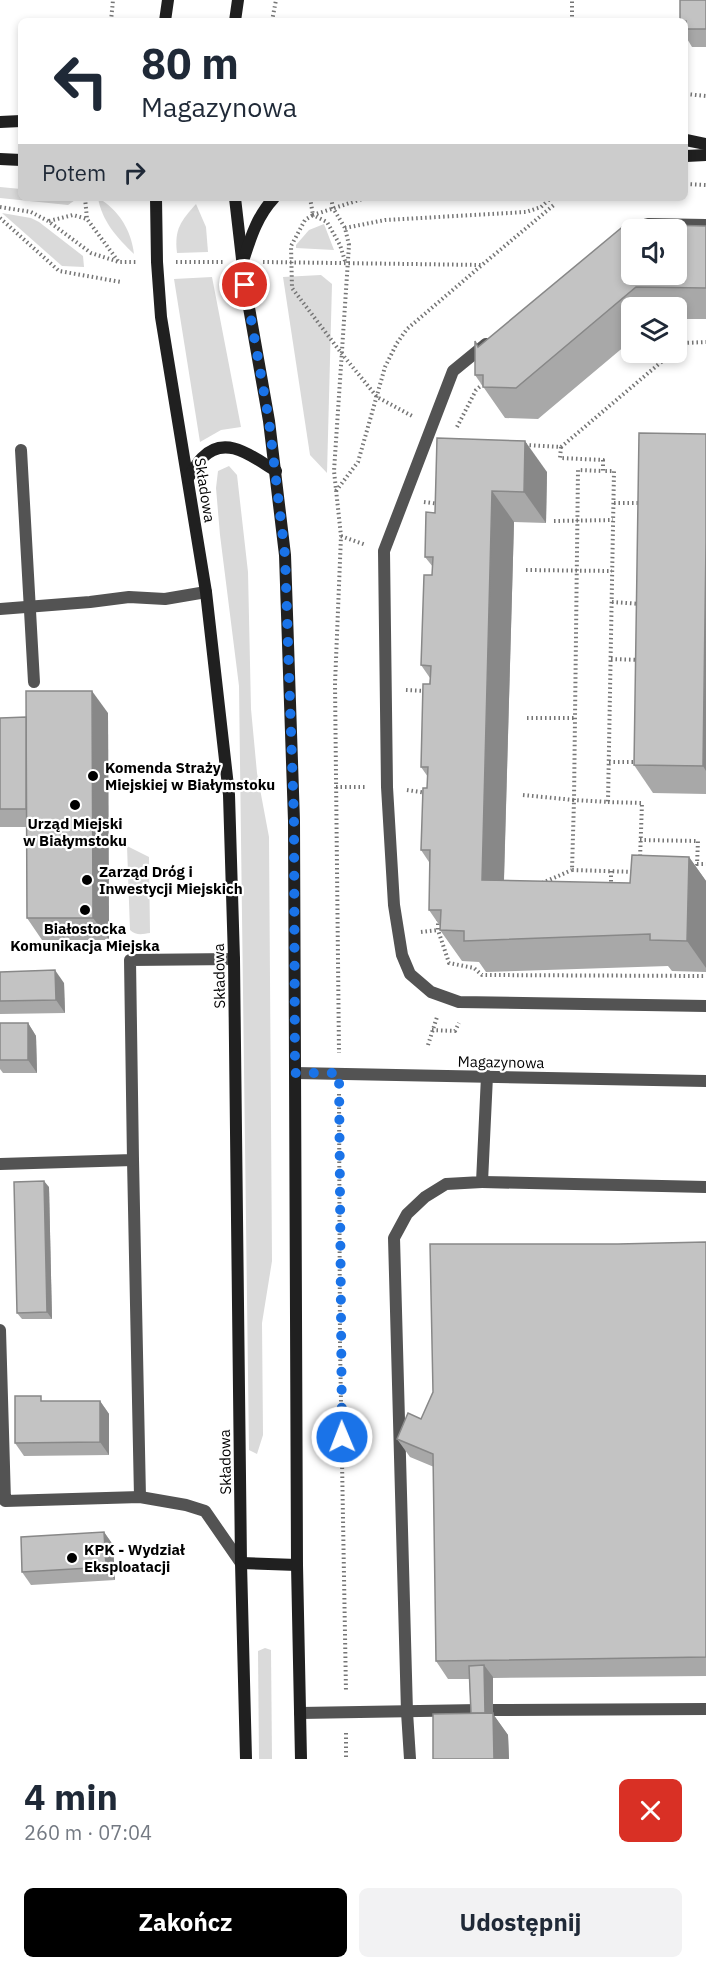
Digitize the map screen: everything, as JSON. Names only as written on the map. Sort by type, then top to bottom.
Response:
[{"type":"main road","points":[[165,18],[168,0]]},
{"type":"main road","points":[[235,18],[237,0]]},
{"type":"main road","points":[[0,122],[18,122]]},
{"type":"main road","points":[[688,140],[706,144]]},
{"type":"main road","points":[[688,156],[706,155]]},
{"type":"main road","points":[[0,159],[18,160]]},
{"type":"main road","name":"Składowa","points":[[156,201],[161,317],[206,592],[230,795],[246,1759]]},
{"type":"main road","points":[[235,201],[276,471],[285,555],[289,640],[294,820],[300,1759]]},
{"type":"main road","points":[[243,262],[254,230],[271,201]]},
{"type":"main road","points":[[188,478],[202,457],[223,447],[234,447],[245,451],[276,471]]},
{"type":"main road","points":[[241,1563],[297,1565]]},
{"type":"street","points":[[613,238],[622,231],[648,224],[706,225]]},
{"type":"street","points":[[493,339],[453,370],[384,551],[387,787],[394,905],[402,955],[410,974],[431,992],[459,1002],[706,1006]]},
{"type":"street","points":[[21,450],[34,682]]},
{"type":"street","points":[[0,609],[129,597],[165,598],[206,592]]},
{"type":"street","points":[[140,1497],[130,960],[234,959]]},
{"type":"street","name":"Magazynowa","points":[[295,1073],[706,1081]]},
{"type":"street","points":[[482,1182],[488,1076]]},
{"type":"street","points":[[0,1164],[134,1160]]},
{"type":"street","points":[[410,1759],[394,1238],[407,1214],[425,1197],[446,1184],[482,1182],[706,1187]]},
{"type":"street","points":[[0,1330],[2,1501],[140,1497],[186,1505],[205,1511],[241,1563]]},
{"type":"street","points":[[493,1710],[706,1709]]},
{"type":"street","points":[[300,1713],[479,1710]]},
{"type":"path","points":[[111,18],[113,0]]},
{"type":"path","points":[[273,18],[276,0]]},
{"type":"path","points":[[572,0],[572,18]]},
{"type":"path","points":[[688,94],[706,96]]},
{"type":"path","points":[[688,184],[706,184]]},
{"type":"path","points":[[85,201],[87,219],[119,262]]},
{"type":"path","points":[[311,201],[313,215]]},
{"type":"path","points":[[332,201],[333,208],[345,228],[349,245],[334,471],[341,536],[335,684],[346,1759]]},
{"type":"path","points":[[356,201],[313,215],[305,220],[291,246],[292,288],[377,397],[432,426]]},
{"type":"path","points":[[345,228],[385,220],[526,212],[541,207],[548,201]]},
{"type":"path","points":[[336,491],[358,462],[385,367],[407,329],[555,204]]},
{"type":"path","points":[[48,221],[73,215],[87,219]]},
{"type":"path","points":[[313,215],[327,222],[340,245],[347,264]]},
{"type":"path","points":[[0,218],[59,271],[121,282]]},
{"type":"path","points":[[347,264],[482,265]]},
{"type":"path","points":[[687,343],[706,342]]},
{"type":"path","points":[[516,445],[561,447],[660,363]]},
{"type":"path","points":[[454,432],[476,390],[485,383]]},
{"type":"path","points":[[561,447],[560,458],[603,460],[603,471]]},
{"type":"path","points":[[572,870],[578,470],[614,471],[608,802]]},
{"type":"path","points":[[614,503],[645,503]]},
{"type":"path","points":[[554,521],[613,520]]},
{"type":"path","points":[[526,570],[612,571]]},
{"type":"path","points":[[612,602],[642,604]]},
{"type":"path","points":[[611,659],[642,660]]},
{"type":"path","points":[[386,690],[430,691]]},
{"type":"path","points":[[527,718],[574,718]]},
{"type":"path","points":[[609,762],[641,762]]},
{"type":"path","points":[[523,795],[642,803],[640,861]]},
{"type":"path","points":[[640,840],[698,841],[697,864],[706,864]]},
{"type":"path","points":[[532,888],[572,870],[639,872]]},
{"type":"path","points":[[610,892],[611,871]]},
{"type":"path","points":[[438,908],[438,930],[448,963],[474,968],[482,975],[706,976]]},
{"type":"path","points":[[428,1045],[435,1020]]},
{"type":"shaded area","points":[[0,187],[18,189],[18,200],[0,198]]},
{"type":"shaded area","points":[[29,201],[74,201],[68,205]]},
{"type":"shaded area","points":[[99,201],[102,201],[112,208],[123,222],[134,254],[111,229]]},
{"type":"shaded area","points":[[196,204],[206,227],[208,252],[177,253],[178,231],[186,215]]},
{"type":"shaded area","points":[[2,213],[31,218],[39,222],[83,256],[84,267],[62,266]]},
{"type":"shaded area","points":[[324,224],[334,250],[296,248],[309,230]]},
{"type":"shaded area","points":[[321,275],[332,284],[327,473],[310,455],[283,277]]},
{"type":"shaded area","points":[[212,277],[241,427],[221,430],[200,442],[174,279]]},
{"type":"shaded area","points":[[229,466],[237,475],[248,572],[251,709],[257,773],[269,837],[272,1261],[262,1323],[263,1435],[257,1454],[249,1450],[239,686],[216,488],[218,471]]},
{"type":"shaded area","points":[[127,846],[149,857],[150,933],[137,934],[130,930]]},
{"type":"shaded area","points":[[265,1648],[271,1650],[272,1759],[259,1759],[258,1651]]},
{"type":"building","points":[[680,0],[706,0],[706,29],[688,29],[688,18],[680,18]]},
{"type":"building","points":[[687,226],[706,226],[706,288],[636,287],[621,297],[621,300],[516,388],[483,387],[483,375],[475,375],[475,341],[478,347],[621,228],[621,285],[687,285]]},
{"type":"building","points":[[639,433],[706,434],[703,766],[634,765]]},
{"type":"building","points":[[437,438],[525,441],[524,492],[492,491],[482,880],[630,883],[632,855],[689,857],[687,941],[650,940],[650,934],[464,941],[464,931],[440,930],[441,910],[429,910],[430,850],[421,850],[423,788],[427,788],[428,767],[421,767],[423,684],[430,684],[431,666],[421,665],[424,575],[432,575],[433,557],[425,557],[426,512],[435,513]]},
{"type":"building","name":"Urząd Miejski w Białymstoku","points":[[26,691],[92,691],[93,918],[27,918]]},
{"type":"building","points":[[26,717],[26,809],[0,809],[0,718]]},
{"type":"building","points":[[55,970],[56,1000],[0,1001],[0,972]]},
{"type":"building","points":[[0,1023],[28,1023],[28,1060],[0,1060]]},
{"type":"building","points":[[44,1181],[47,1312],[17,1313],[14,1182]]},
{"type":"building","points":[[706,1242],[706,1657],[436,1661],[433,1454],[397,1439],[408,1413],[421,1419],[433,1392],[430,1244]]},
{"type":"building","points":[[15,1396],[41,1396],[41,1401],[100,1401],[100,1442],[15,1443]]},
{"type":"building","points":[[104,1532],[106,1567],[22,1572],[21,1537]]},
{"type":"building","points":[[484,1665],[485,1713],[471,1713],[469,1666]]},
{"type":"building","points":[[493,1713],[494,1759],[433,1759],[433,1714]]},
{"type":"place","name":"Komenda Straży Miejskiej w Białymstoku","points":[[93,776]]},
{"type":"place","name":"Urząd Miejski w Białymstoku","points":[[75,805]]},
{"type":"place","name":"Zarząd Dróg i Inwestycji Miejskich","points":[[87,880]]},
{"type":"place","name":"Białostocka Komunikacja Miejska","points":[[85,910]]},
{"type":"place","name":"KPK - Wydział Eksploatacji","points":[[72,1558]]},
{"type":"route","points":[[245,285],[269,421],[285,555],[294,820],[295,1073],[339,1073],[342,1437]]}]
